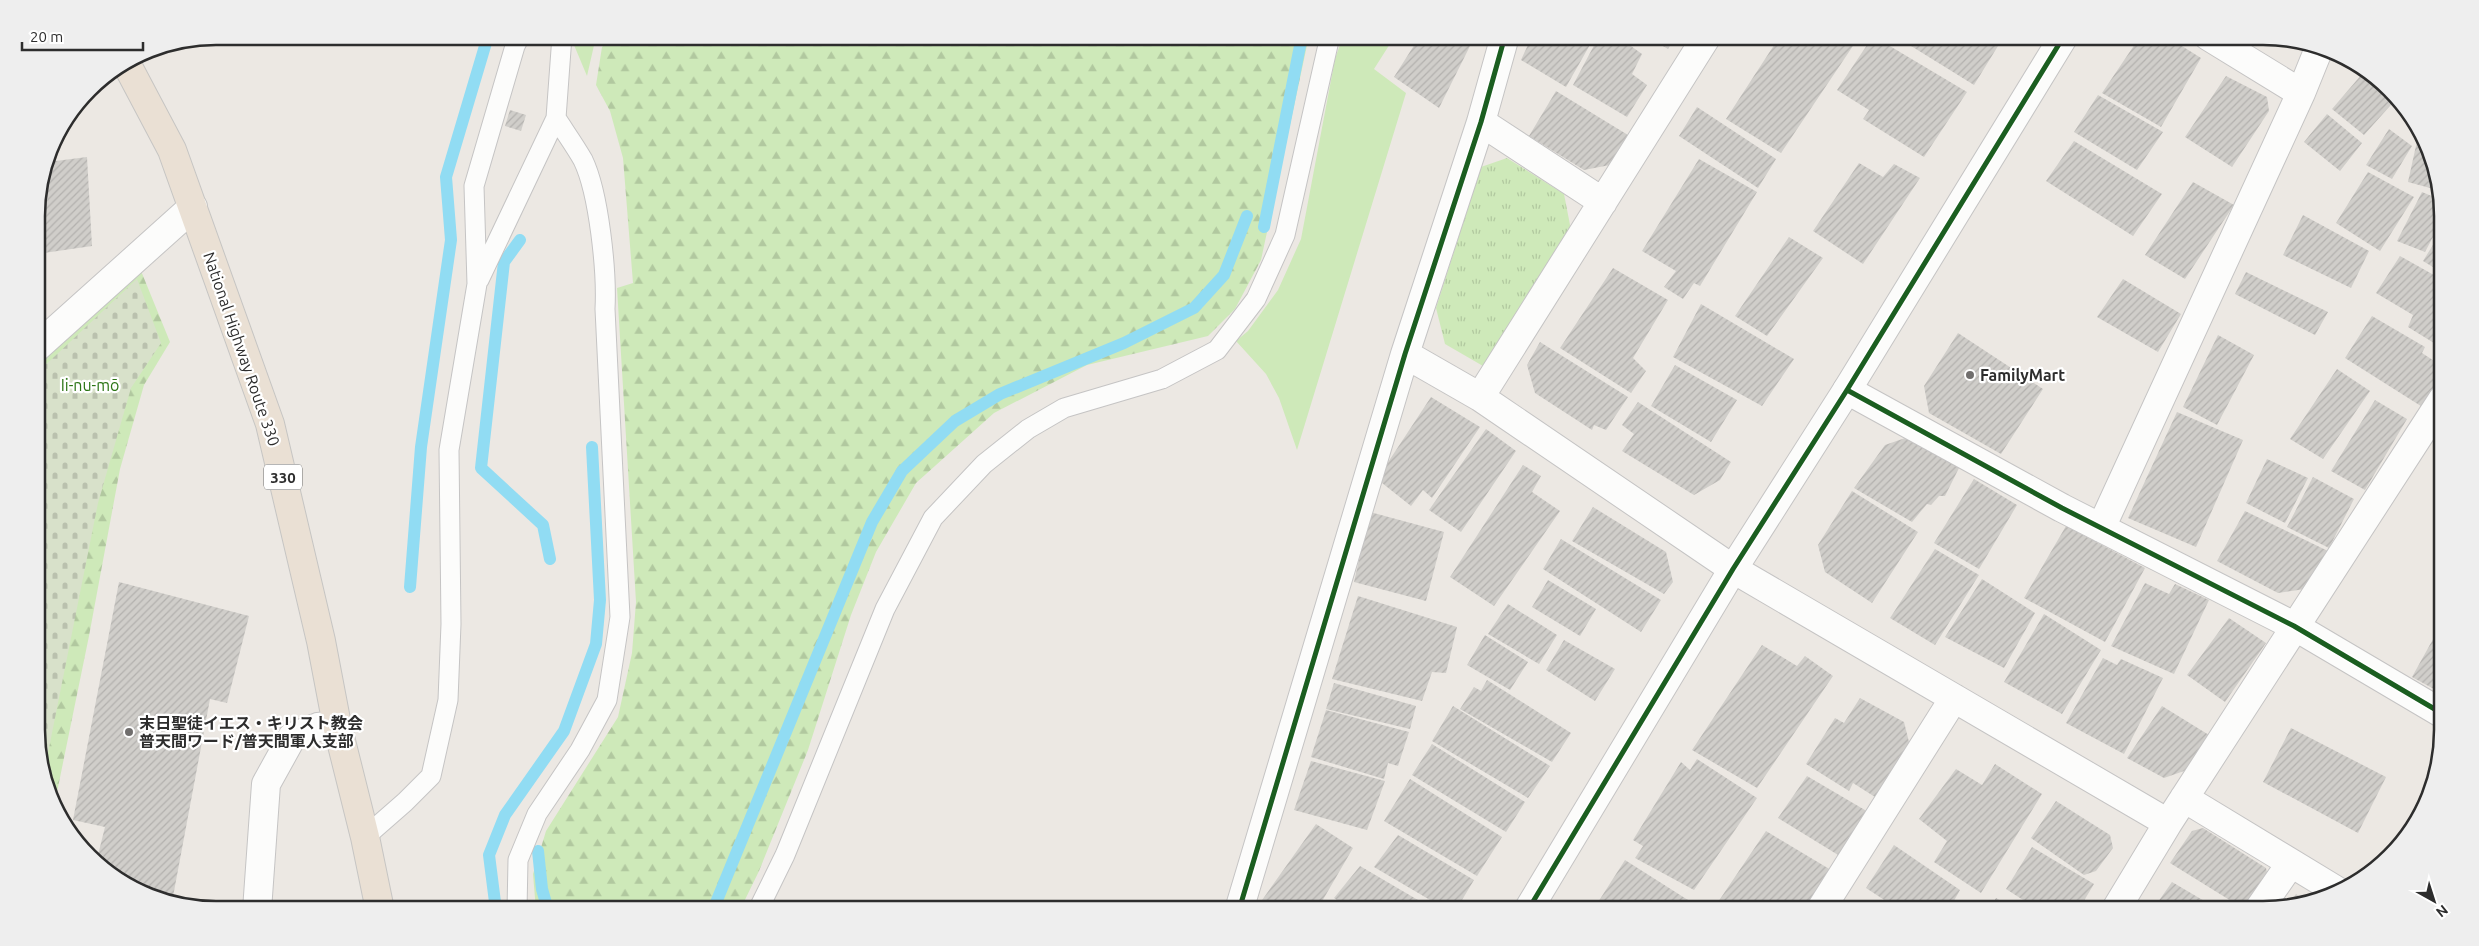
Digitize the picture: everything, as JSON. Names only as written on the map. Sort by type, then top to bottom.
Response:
[{"type":"highway","name":"National Highway Route 330","points":[[129,69],[172,150],[270,424],[321,640],[338,725],[378,901]]},
{"type":"street","points":[[1242,901],[1405,354],[1481,122],[1502,45]]},
{"type":"street","points":[[1480,397],[1701,45]]},
{"type":"street","points":[[1533,901],[1733,569],[1846,390],[2058,45]]},
{"type":"street","points":[[2223,45],[2301,93]]},
{"type":"street","points":[[2101,528],[2301,93],[2317,54]]},
{"type":"street","points":[[1481,122],[1603,202]]},
{"type":"street","points":[[45,340],[193,207]]},
{"type":"street","points":[[1405,354],[1480,397],[1733,569],[2168,823]]},
{"type":"street","points":[[1846,390],[2101,528],[2294,626],[2434,709]]},
{"type":"street","points":[[2121,901],[2168,823],[2294,626],[2434,428]]},
{"type":"street","points":[[1827,901],[1954,698]]},
{"type":"street","points":[[258,901],[266,784],[292,737],[318,727],[338,725]]},
{"type":"street","points":[[2184,798],[2330,887]]},
{"type":"street","points":[[2265,901],[2291,863]]},
{"type":"lane","points":[[365,837],[431,776],[448,700],[451,624],[449,450],[477,284],[474,186],[516,45]]},
{"type":"lane","points":[[477,284],[556,118],[561,45]]},
{"type":"lane","points":[[762,901],[785,855],[885,609],[933,518],[984,464],[1028,429],[1064,408],[1162,379],[1217,350],[1256,300],[1286,235],[1328,45]]},
{"type":"lane","points":[[517,901],[518,860],[537,814],[580,750],[607,700],[620,617],[605,309],[606,279],[593,195],[583,161],[556,118]]},
{"type":"green space","points":[[574,45],[594,45],[587,76]]},
{"type":"green space","points":[[604,45],[1307,45],[1261,260],[1235,309],[1208,336],[1087,365],[994,413],[916,483],[876,552],[851,615],[808,750],[759,871],[744,901],[535,901],[533,874],[546,831],[618,717],[632,653],[636,602],[617,288],[633,283],[623,158],[610,111],[596,85],[602,47]]},
{"type":"green space","points":[[1340,45],[1389,45],[1374,69],[1406,93],[1297,450],[1279,398],[1266,374],[1236,341],[1248,331],[1278,290],[1301,239],[1335,59]]},
{"type":"green space","points":[[1507,158],[1564,194],[1571,230],[1483,366],[1445,344],[1436,308],[1481,167]]},
{"type":"green space","name":"Ii-nu-mō","points":[[139,266],[170,342],[144,385],[120,469],[89,636],[57,792],[48,763],[45,730],[45,355]]},
{"type":"green space","name":"Ii-nu-mō","points":[[137,279],[161,343],[131,388],[98,503],[47,758],[45,730],[45,365]]},
{"type":"building","points":[[1414,45],[1470,45],[1439,108],[1394,77]]},
{"type":"building","points":[[1528,45],[1590,45],[1566,87],[1521,60]]},
{"type":"building","points":[[1594,45],[1630,45],[1642,54],[1632,74],[1647,85],[1627,117],[1573,85]]},
{"type":"building","points":[[1661,45],[1670,45],[1668,49]]},
{"type":"building","points":[[1774,45],[1854,45],[1781,153],[1726,119]]},
{"type":"building","points":[[1867,45],[1888,45],[1967,92],[1924,157],[1863,119],[1869,110],[1837,90]]},
{"type":"building","points":[[1910,45],[1996,45],[1998,46],[1974,85]]},
{"type":"building","points":[[2134,45],[2180,45],[2201,58],[2161,127],[2102,93]]},
{"type":"building","points":[[2226,76],[2267,97],[2269,111],[2232,167],[2185,137]]},
{"type":"building","points":[[2360,76],[2392,104],[2364,135],[2332,109]]},
{"type":"building","points":[[1556,91],[1628,135],[1610,165],[1584,170],[1529,136]]},
{"type":"building","points":[[2098,95],[2163,132],[2137,170],[2074,132]]},
{"type":"building","points":[[1697,107],[1776,159],[1758,188],[1679,136]]},
{"type":"building","points":[[510,110],[526,115],[521,131],[505,126]]},
{"type":"building","points":[[2327,114],[2362,143],[2340,171],[2304,142]]},
{"type":"building","points":[[2389,129],[2412,146],[2392,179],[2366,165]]},
{"type":"building","points":[[2074,141],[2162,194],[2133,236],[2046,181]]},
{"type":"building","points":[[2417,142],[2428,172],[2432,188],[2408,182]]},
{"type":"building","points":[[87,157],[92,246],[45,253],[46,194],[55,161]]},
{"type":"building","points":[[1699,159],[1757,192],[1700,286],[1694,283],[1683,299],[1664,287],[1676,271],[1642,251]]},
{"type":"building","points":[[1859,163],[1883,177],[1894,164],[1920,178],[1863,264],[1813,231]]},
{"type":"building","points":[[2368,172],[2414,197],[2380,251],[2336,223]]},
{"type":"building","points":[[2193,182],[2234,205],[2185,279],[2145,255]]},
{"type":"building","points":[[2422,192],[2433,197],[2434,235],[2425,252],[2397,241]]},
{"type":"building","points":[[2303,215],[2369,251],[2351,288],[2283,255]]},
{"type":"building","points":[[1789,237],[1823,258],[1767,336],[1735,316]]},
{"type":"building","points":[[2434,243],[2434,268],[2423,261]]},
{"type":"building","points":[[2400,256],[2434,275],[2434,343],[2408,327],[2413,315],[2376,293]]},
{"type":"building","points":[[1613,268],[1668,300],[1633,358],[1646,371],[1631,393],[1560,348]]},
{"type":"building","points":[[2246,272],[2328,312],[2315,335],[2235,294]]},
{"type":"building","points":[[2123,279],[2181,314],[2158,352],[2097,317]]},
{"type":"building","points":[[1701,304],[1794,359],[1762,406],[1673,357]]},
{"type":"building","points":[[2372,316],[2425,347],[2422,353],[2434,361],[2434,393],[2424,408],[2345,358]]},
{"type":"building","points":[[1958,333],[2043,389],[2001,454],[1929,413],[1924,386]]},
{"type":"building","points":[[2218,335],[2254,355],[2217,425],[2183,407]]},
{"type":"building","points":[[1540,342],[1628,397],[1606,430],[1594,425],[1592,430],[1535,393],[1527,365]]},
{"type":"building","points":[[1675,365],[1737,400],[1711,442],[1651,406]]},
{"type":"building","points":[[2337,369],[2370,391],[2323,459],[2290,439]]},
{"type":"building","points":[[1431,397],[1480,427],[1432,498],[1423,490],[1411,506],[1377,479]]},
{"type":"building","points":[[2375,400],[2407,419],[2365,490],[2331,471]]},
{"type":"building","points":[[1638,402],[1731,462],[1720,480],[1694,495],[1622,451],[1634,434],[1622,425]]},
{"type":"building","points":[[2177,412],[2243,440],[2196,547],[2128,518]]},
{"type":"building","points":[[1486,429],[1516,451],[1461,532],[1429,510]]},
{"type":"building","points":[[1911,436],[1960,466],[1945,496],[1939,496],[1931,505],[1927,504],[1912,522],[1854,488],[1885,445]]},
{"type":"building","points":[[2267,459],[2308,478],[2285,523],[2246,503]]},
{"type":"building","points":[[1523,465],[1541,476],[1532,492],[1560,511],[1494,606],[1450,577]]},
{"type":"building","points":[[2313,477],[2354,499],[2329,548],[2287,527]]},
{"type":"building","points":[[1974,479],[2017,505],[1979,569],[1934,543]]},
{"type":"building","points":[[1852,491],[1918,532],[1872,603],[1825,572],[1818,545]]},
{"type":"building","points":[[1593,507],[1666,552],[1673,582],[1664,594],[1572,541]]},
{"type":"building","points":[[2245,511],[2328,551],[2305,589],[2278,593],[2217,561]]},
{"type":"building","points":[[1370,512],[1444,532],[1426,601],[1354,582]]},
{"type":"building","points":[[2066,526],[2145,568],[2105,642],[2024,598]]},
{"type":"building","points":[[1561,539],[1661,600],[1641,632],[1543,569]]},
{"type":"building","points":[[1935,549],[1979,575],[1935,645],[1890,618]]},
{"type":"building","points":[[1982,579],[2035,613],[2004,668],[1945,637]]},
{"type":"building","points":[[1548,580],[1596,609],[1580,636],[1532,607]]},
{"type":"building","points":[[119,582],[249,616],[227,703],[210,699],[173,895],[140,883],[121,872],[98,854],[105,827],[73,820]]},
{"type":"building","points":[[2145,583],[2169,594],[2175,584],[2209,600],[2174,674],[2111,646]]},
{"type":"building","points":[[1358,596],[1457,627],[1446,673],[1432,672],[1422,701],[1332,679]]},
{"type":"building","points":[[1508,604],[1557,635],[1539,664],[1488,634]]},
{"type":"building","points":[[2044,614],[2101,650],[2062,714],[2004,682]]},
{"type":"building","points":[[2229,618],[2266,643],[2225,702],[2187,675]]},
{"type":"building","points":[[1485,635],[1528,662],[1510,690],[1467,665]]},
{"type":"building","points":[[2434,637],[2434,689],[2412,677]]},
{"type":"building","points":[[1564,640],[1615,669],[1595,701],[1546,670]]},
{"type":"building","points":[[1762,645],[1797,666],[1805,656],[1833,676],[1757,788],[1692,750]]},
{"type":"building","points":[[2103,658],[2117,665],[2121,659],[2163,678],[2124,754],[2066,723]]},
{"type":"building","points":[[1487,680],[1571,733],[1552,762],[1460,709],[1474,687],[1481,691]]},
{"type":"building","points":[[1334,683],[1416,706],[1410,729],[1326,709]]},
{"type":"building","points":[[1860,698],[1904,722],[1910,746],[1875,797],[1853,783],[1849,791],[1806,764],[1835,718],[1844,723]]},
{"type":"building","points":[[1453,706],[1550,766],[1528,798],[1432,741]]},
{"type":"building","points":[[2162,706],[2209,735],[2187,770],[2164,778],[2127,758]]},
{"type":"building","points":[[1326,710],[1409,732],[1398,766],[1388,763],[1384,779],[1311,757]]},
{"type":"building","points":[[2291,728],[2386,777],[2358,833],[2263,782]]},
{"type":"building","points":[[1432,744],[1525,802],[1506,832],[1412,775]]},
{"type":"building","points":[[1697,759],[1757,798],[1694,890],[1635,858],[1643,846],[1633,840],[1681,762],[1690,770]]},
{"type":"building","points":[[1311,761],[1385,781],[1367,830],[1294,810]]},
{"type":"building","points":[[1995,764],[2042,794],[1981,893],[1934,862],[1947,841],[1919,819],[1956,769],[1982,785]]},
{"type":"building","points":[[1807,776],[1870,813],[1843,858],[1778,818]]},
{"type":"building","points":[[1410,779],[1502,837],[1477,876],[1384,821]]},
{"type":"building","points":[[2056,801],[2110,835],[2113,848],[2096,871],[2084,875],[2031,838]]},
{"type":"building","points":[[1316,824],[1353,848],[1322,901],[1261,901]]},
{"type":"building","points":[[2203,828],[2266,868],[2268,877],[2253,901],[2231,901],[2170,863],[2192,831]]},
{"type":"building","points":[[1766,831],[1831,870],[1813,901],[1719,901]]},
{"type":"building","points":[[1398,835],[1474,880],[1461,901],[1432,901],[1374,867]]},
{"type":"building","points":[[1894,845],[1960,890],[1954,901],[1886,901],[1866,888]]},
{"type":"building","points":[[2032,847],[2094,884],[2084,901],[2025,901],[2006,889]]},
{"type":"building","points":[[1625,860],[1690,901],[1599,901]]},
{"type":"building","points":[[1360,866],[1420,901],[1338,901],[1334,898]]},
{"type":"building","points":[[2172,882],[2204,901],[2159,901]]},
{"type":"waterway","points":[[410,587],[421,447],[451,240],[446,177],[485,45]]},
{"type":"waterway","points":[[1264,227],[1300,45]]},
{"type":"waterway","points":[[717,901],[872,522],[902,471],[955,421],[1000,394],[1124,343],[1194,308],[1224,275],[1247,216]]},
{"type":"waterway","points":[[520,240],[504,262],[481,468],[543,525],[550,559]]},
{"type":"waterway","points":[[495,901],[489,855],[505,815],[564,731],[596,644],[600,600],[592,447]]},
{"type":"waterway","points":[[538,851],[542,889],[545,901]]},
{"type":"cycle path","points":[[1242,901],[1405,354],[1481,122],[1502,45]]},
{"type":"cycle path","points":[[1533,901],[1733,569],[1847,390],[2058,45]]},
{"type":"cycle path","points":[[1847,390],[2062,508],[2294,626],[2434,709]]},
{"type":"place","name":"FamilyMart","points":[[1970,375]]},
{"type":"place","name":"末日聖徒イエス・キリスト教会 普天間ワード/普天間軍人支部","points":[[129,732]]}]
